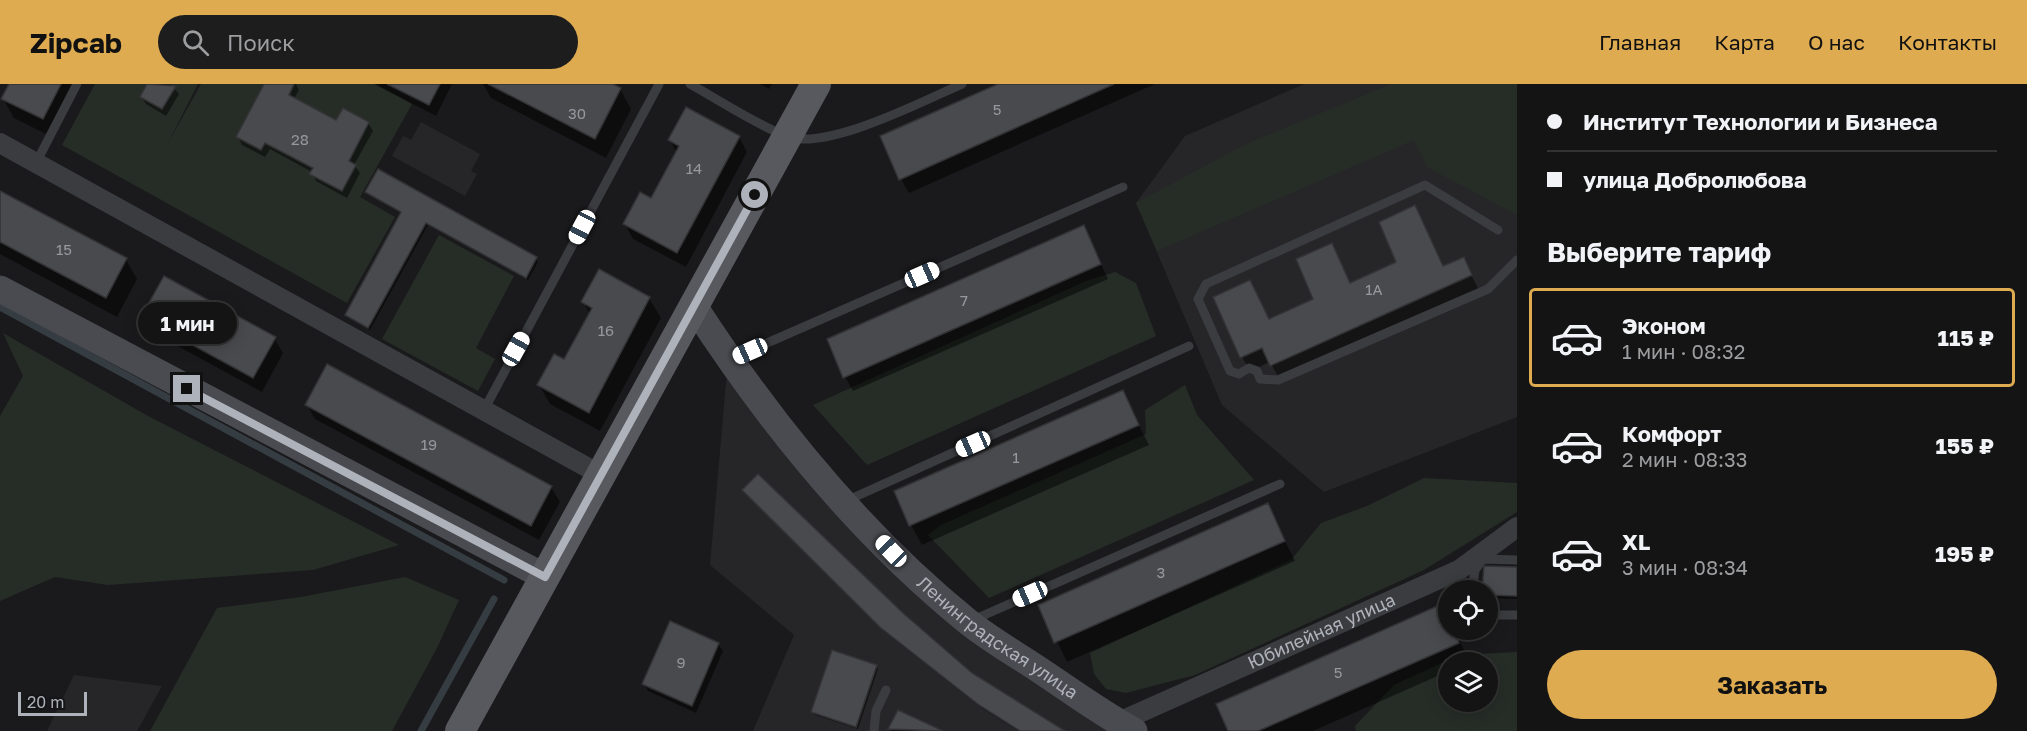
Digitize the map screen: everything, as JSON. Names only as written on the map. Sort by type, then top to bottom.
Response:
[{"type":"main road","points":[[460,731],[816,84]]},
{"type":"street","points":[[0,143],[600,475]]},
{"type":"street","points":[[0,289],[545,577]]},
{"type":"street","name":"Ленинградская улица","points":[[694,306],[728,360],[783,431],[844,502],[906,567],[968,622],[1126,727]]},
{"type":"street","name":"Юбилейная улица","points":[[1126,727],[1466,575],[1517,527]]},
{"type":"lane","points":[[36,163],[77,84]]},
{"type":"lane","points":[[484,410],[659,84]]},
{"type":"lane","points":[[690,84],[787,137],[807,141],[861,127],[962,84]]},
{"type":"lane","points":[[1498,230],[1425,185],[1206,284],[1198,299],[1230,371],[1239,374],[1249,368],[1257,371],[1260,379],[1278,380],[1488,289],[1517,260]]},
{"type":"lane","points":[[728,360],[1123,187]]},
{"type":"lane","points":[[844,502],[1189,346]]},
{"type":"lane","points":[[968,622],[1280,484]]},
{"type":"lane","points":[[1468,580],[1466,575],[1475,570],[1483,560],[1517,560]]},
{"type":"lane","points":[[1498,615],[1517,615]]},
{"type":"lane","points":[[874,731],[876,711],[886,690]]},
{"type":"shaded area","points":[[95,84],[198,84],[168,143],[201,84],[376,84],[412,104],[360,197],[395,217],[347,303],[62,145]]},
{"type":"shaded area","points":[[1304,84],[1517,84],[1517,417],[1324,492],[1222,405],[1136,203],[1185,136]]},
{"type":"shaded area","points":[[1391,84],[1517,84],[1517,215],[1427,167],[1414,140],[1157,251],[1136,203],[1246,144]]},
{"type":"shaded area","points":[[421,122],[480,154],[471,171],[477,174],[465,196],[392,156],[403,136],[411,140]]},
{"type":"shaded area","points":[[439,235],[514,276],[476,348],[495,359],[478,391],[382,339]]},
{"type":"shaded area","points":[[1115,272],[1136,283],[1156,336],[867,465],[813,405],[1086,281]]},
{"type":"shaded area","points":[[3,333],[148,416],[399,545],[313,570],[108,585],[55,577],[0,601],[0,416],[23,376]]},
{"type":"shaded area","points":[[728,360],[968,622],[1134,731],[753,731],[794,635],[710,565]]},
{"type":"shaded area","points":[[1185,385],[1197,415],[1254,480],[989,598],[928,535],[941,525],[1146,434],[1145,410]]},
{"type":"shaded area","points":[[1424,478],[1517,483],[1517,512],[1424,570],[1195,675],[1126,693],[1106,689],[1094,674],[1090,653],[1291,560],[1321,523],[1367,506]]},
{"type":"shaded area","points":[[405,577],[459,600],[437,648],[392,731],[150,731],[217,608],[301,597]]},
{"type":"shaded area","points":[[1517,652],[1517,731],[1356,731],[1355,726],[1394,685],[1438,665],[1438,712],[1498,712],[1498,653]]},
{"type":"shaded area","points":[[74,675],[162,686],[137,731],[47,731]]},
{"type":"building","points":[[9,84],[61,84],[43,119],[1,99]]},
{"type":"building","points":[[147,84],[176,86],[162,109],[140,97]]},
{"type":"building","points":[[264,84],[294,84],[289,95],[336,120],[343,108],[369,122],[349,161],[356,165],[342,191],[309,174],[313,168],[265,143],[261,150],[236,137]]},
{"type":"building","points":[[387,84],[440,84],[429,105]]},
{"type":"building","points":[[488,84],[613,84],[621,88],[595,139]]},
{"type":"building","points":[[998,84],[1114,84],[899,180],[880,136]]},
{"type":"building","points":[[686,107],[740,136],[677,253],[623,224],[640,192],[651,198],[679,146],[668,140]]},
{"type":"building","points":[[378,169],[537,257],[526,278],[426,223],[368,328],[345,315],[401,212],[365,192]]},
{"type":"building","points":[[0,191],[127,258],[106,298],[0,242]]},
{"type":"building","points":[[1415,205],[1443,266],[1464,257],[1472,275],[1270,366],[1262,348],[1240,358],[1213,297],[1250,280],[1269,319],[1313,299],[1296,259],[1332,243],[1350,283],[1396,262],[1379,222]]},
{"type":"building","points":[[1084,225],[1101,264],[843,378],[827,339]]},
{"type":"building","points":[[599,269],[650,297],[589,413],[537,385],[554,354],[564,359],[592,308],[581,302]]},
{"type":"building","points":[[164,276],[276,337],[253,378],[141,317]]},
{"type":"building","points":[[327,364],[552,486],[531,526],[305,405]]},
{"type":"building","points":[[1123,390],[1139,425],[909,526],[894,491]]},
{"type":"building","points":[[758,474],[903,613],[972,673],[1065,731],[1020,731],[979,705],[881,628],[742,490]]},
{"type":"building","points":[[1268,503],[1285,541],[1054,643],[1038,605]]},
{"type":"building","points":[[1484,566],[1517,567],[1517,596],[1498,595],[1498,580],[1483,580]]},
{"type":"building","points":[[1438,606],[1438,640],[1458,640],[1459,643],[1258,731],[1228,731],[1216,704]]},
{"type":"building","points":[[670,621],[719,643],[692,706],[642,684]]},
{"type":"building","points":[[832,650],[877,665],[856,727],[811,712]]},
{"type":"building","points":[[898,710],[943,731],[888,729]]},
{"type":"waterway","points":[[0,307],[504,580]]},
{"type":"waterway","points":[[421,731],[494,599]]},
{"type":"route","points":[[187,389],[545,577],[755,195]]}]
